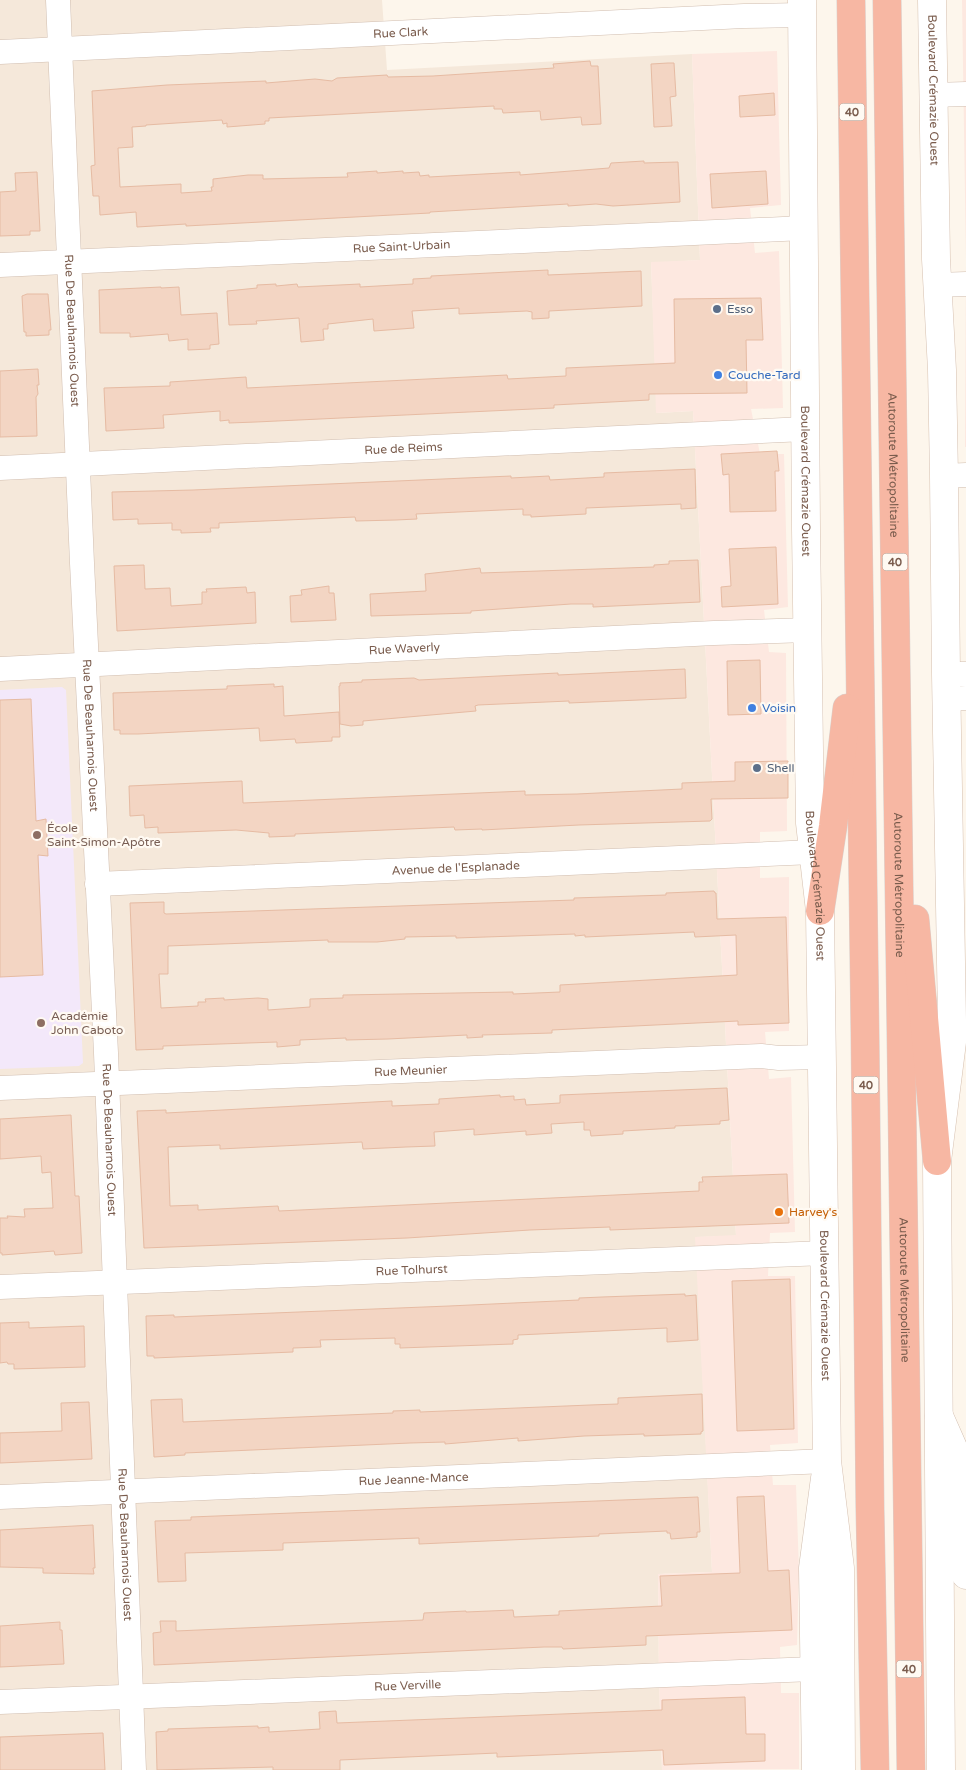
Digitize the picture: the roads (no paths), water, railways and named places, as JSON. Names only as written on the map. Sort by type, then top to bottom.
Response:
[{"type":"highway","name":"40","points":[[851,0],[874,1770]]},
{"type":"highway","name":"Autoroute Métropolitaine","points":[[887,0],[911,1770]]},
{"type":"highway","points":[[820,911],[833,826],[859,600]]},
{"type":"highway","points":[[897,718],[937,1161]]},
{"type":"main road","name":"Boulevard Crémazie Ouest","points":[[932,0],[937,285],[942,370],[955,475],[956,686],[952,1042],[937,1161],[942,1770]]},
{"type":"main road","name":"Boulevard Crémazie Ouest","points":[[802,8],[810,823],[820,911],[827,1462],[840,1568],[841,1770]]},
{"type":"main road","points":[[939,1416],[966,1476],[966,1575]]},
{"type":"main road","points":[[816,1770],[813,1568],[827,1462]]},
{"type":"street","name":"Rue De Beauharnois Ouest","points":[[58,0],[107,1083],[134,1770]]},
{"type":"street","name":"Rue Clark","points":[[0,52],[744,16],[802,8]]},
{"type":"street","points":[[933,95],[966,94]]},
{"type":"street","name":"Rue Saint-Urbain","points":[[0,265],[804,228]]},
{"type":"street","points":[[937,285],[966,284]]},
{"type":"street","name":"Rue de Reims","points":[[0,468],[805,429]]},
{"type":"street","name":"Rue Waverly","points":[[0,669],[714,633],[808,630]]},
{"type":"street","name":"Avenue de l'Esplanade","points":[[97,884],[813,852]]},
{"type":"street","name":"Rue Meunier","points":[[0,1088],[761,1056],[779,1058],[822,1057]]},
{"type":"street","name":"Rue Tolhurst","points":[[0,1288],[825,1253]]},
{"type":"street","name":"Rue Jeanne-Mance","points":[[0,1497],[827,1462]]},
{"type":"street","name":"Rue Verville","points":[[0,1702],[814,1669]]},
{"type":"place","name":"Esso","points":[[717,309]]},
{"type":"place","name":"Couche-Tard","points":[[718,375]]},
{"type":"place","name":"Voisin","points":[[752,708]]},
{"type":"place","name":"Shell","points":[[757,768]]},
{"type":"place","name":"École Saint-Simon-Apôtre","points":[[37,835]]},
{"type":"place","name":"Académie John Caboto","points":[[41,1023]]},
{"type":"place","name":"Harvey's","points":[[779,1212]]}]
